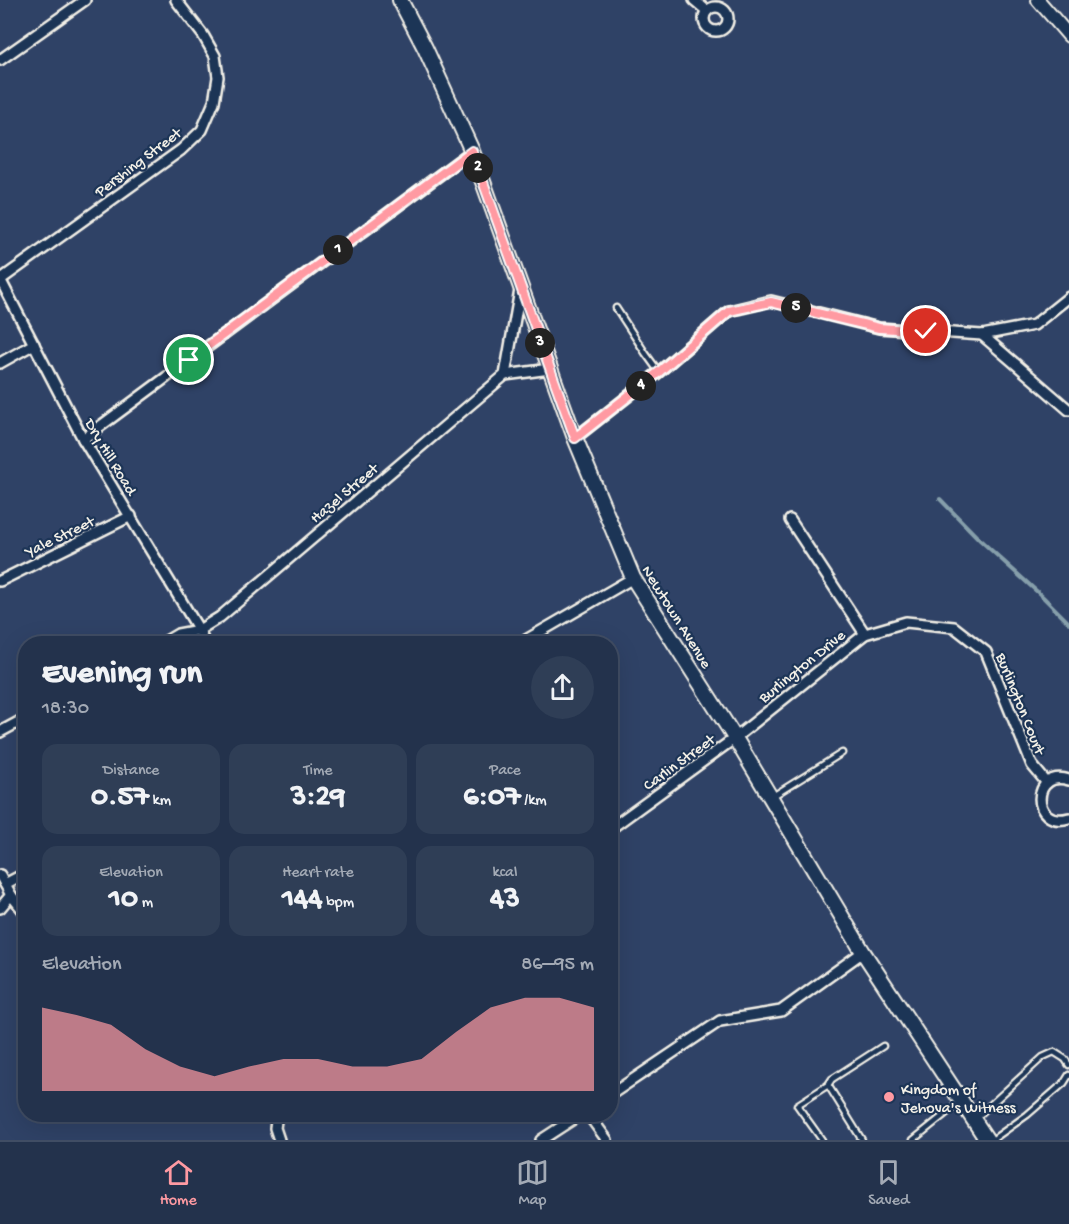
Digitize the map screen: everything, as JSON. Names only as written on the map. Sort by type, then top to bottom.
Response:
[{"type":"main road","name":"Newtown Avenue","points":[[400,0],[426,48],[472,151],[575,438],[633,578],[735,738],[863,952],[987,1140]]},
{"type":"street","points":[[0,60],[85,0]]},
{"type":"street","name":"Pershing Street","points":[[0,280],[181,150],[202,130],[214,102],[218,77],[215,56],[203,35],[176,0]]},
{"type":"street","points":[[694,0],[707,11]]},
{"type":"street","points":[[1038,0],[1069,36]]},
{"type":"street","points":[[83,439],[472,151]]},
{"type":"street","name":"Dry Hill Road","points":[[0,280],[83,439],[202,636]]},
{"type":"street","points":[[520,288],[505,375],[550,369]]},
{"type":"street","points":[[575,438],[659,372],[729,311],[771,302],[879,328],[982,335],[1034,324],[1069,297]]},
{"type":"street","points":[[982,335],[1069,410]]},
{"type":"street","points":[[0,363],[34,344]]},
{"type":"street","name":"Hazel Street","points":[[175,636],[199,630],[220,617],[505,375]]},
{"type":"street","name":"Yale Street","points":[[0,581],[131,516]]},
{"type":"street","name":"Burlington Drive","points":[[735,738],[865,634],[790,520]]},
{"type":"street","points":[[533,636],[633,578]]},
{"type":"street","name":"Burlington Court","points":[[865,634],[906,622],[954,627],[986,652],[1032,765],[1047,783]]},
{"type":"street","points":[[0,732],[18,722]]},
{"type":"street","name":"Carlin Street","points":[[618,824],[735,738]]},
{"type":"street","points":[[1069,780],[1059,778],[1047,783],[1040,794],[1043,810],[1052,819],[1069,818]]},
{"type":"street","points":[[18,875],[2,880],[18,903]]},
{"type":"street","points":[[0,908],[11,894]]},
{"type":"street","points":[[618,1090],[720,1021],[781,1011],[863,952]]},
{"type":"street","points":[[276,1122],[275,1128],[279,1140]]},
{"type":"street","points":[[541,1140],[569,1122]]},
{"type":"street","points":[[594,1122],[607,1140]]},
{"type":"lane","points":[[616,308],[659,372]]},
{"type":"lane","points":[[771,797],[842,753]]},
{"type":"lane","points":[[822,1140],[797,1105],[883,1046]]},
{"type":"lane","points":[[974,1120],[1043,1057],[1054,1052],[1065,1059],[1069,1065]]},
{"type":"lane","points":[[992,1140],[1027,1115],[1064,1083],[1069,1075]]},
{"type":"lane","points":[[828,1084],[862,1140]]},
{"type":"lane","points":[[913,1140],[961,1101]]},
{"type":"waterway","points":[[940,499],[980,540],[1069,623]]},
{"type":"place","name":"Kingdom of Jehova's Witness","points":[[889,1097]]},
{"type":"route","points":[[189,360],[472,151],[575,438],[659,372],[729,311],[771,302],[879,328],[926,331]]}]
